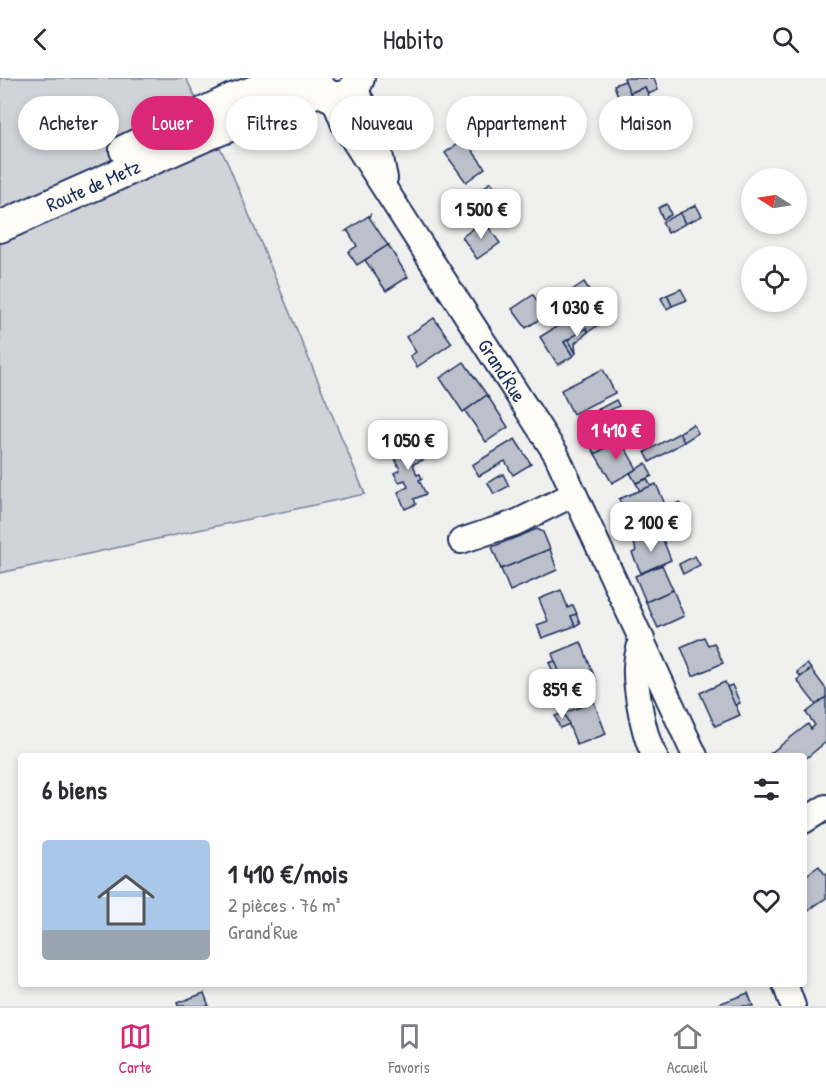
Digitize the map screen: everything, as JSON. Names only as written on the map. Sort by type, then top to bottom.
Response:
[{"type":"main road","name":"Route de Metz","points":[[0,209],[232,99],[293,78]]},
{"type":"main road","name":"Route de Metz","points":[[0,227],[207,135],[344,85]]},
{"type":"street","name":"Grand'Rue","points":[[344,85],[358,96],[373,125],[387,189]]},
{"type":"street","name":"Grand'Rue","points":[[344,85],[345,127],[556,454],[694,753]]},
{"type":"street","points":[[461,541],[515,523],[574,494]]},
{"type":"street","points":[[642,639],[636,666],[638,698],[654,753]]},
{"type":"street","points":[[807,819],[826,807]]},
{"type":"street","points":[[786,987],[792,1006]]},
{"type":"shaded area","points":[[0,78],[186,78],[195,96],[131,96],[131,150],[214,150],[214,135],[365,494],[0,573]]},
{"type":"building","points":[[624,78],[654,78],[658,90],[648,94],[645,87],[629,93]]},
{"type":"building","points":[[625,81],[632,96],[618,96],[614,85]]},
{"type":"building","points":[[645,87],[649,96],[632,96],[630,93]]},
{"type":"building","points":[[449,150],[472,150],[485,168],[466,182],[445,153]]},
{"type":"building","points":[[490,182],[497,189],[479,208],[472,201]]},
{"type":"building","points":[[511,189],[518,195],[498,211],[492,204]]},
{"type":"building","points":[[667,204],[671,215],[663,219],[658,208]]},
{"type":"building","points":[[696,205],[702,216],[685,224],[680,213]]},
{"type":"building","points":[[680,213],[685,224],[668,233],[662,222]]},
{"type":"building","points":[[370,215],[369,217],[389,245],[357,265],[348,252],[357,246],[346,231]]},
{"type":"building","points":[[484,221],[500,243],[477,259],[462,237]]},
{"type":"building","points":[[388,245],[408,277],[386,291],[365,260]]},
{"type":"building","points":[[584,282],[590,291],[573,302],[568,293]]},
{"type":"building","points":[[681,289],[687,300],[672,306],[667,295]]},
{"type":"building","points":[[533,295],[544,311],[548,308],[551,312],[526,328],[512,309]]},
{"type":"building","points":[[667,295],[672,306],[667,309],[661,298]]},
{"type":"building","points":[[589,306],[600,324],[588,332],[586,328],[564,342],[573,356],[558,365],[540,337]]},
{"type":"building","points":[[434,318],[452,343],[417,367],[410,356],[416,352],[406,337]]},
{"type":"building","points":[[586,328],[588,332],[575,343],[576,353],[568,340]]},
{"type":"building","points":[[568,340],[576,353],[573,356],[564,342]]},
{"type":"building","points":[[464,362],[487,395],[463,412],[440,378]]},
{"type":"building","points":[[603,369],[615,393],[573,414],[561,390]]},
{"type":"building","points":[[487,395],[508,427],[486,442],[465,411]]},
{"type":"building","points":[[616,400],[619,406],[602,414],[599,409]]},
{"type":"building","points":[[599,409],[608,426],[586,439],[576,420]]},
{"type":"building","points":[[622,424],[629,435],[618,441],[612,430]]},
{"type":"building","points":[[693,424],[698,433],[684,442],[679,433]]},
{"type":"building","points":[[609,426],[618,441],[595,454],[586,439]]},
{"type":"building","points":[[679,433],[684,442],[650,462],[645,452]]},
{"type":"building","points":[[412,437],[423,460],[413,464],[417,475],[420,474],[422,479],[419,480],[426,494],[414,499],[416,504],[405,509],[398,492],[408,487],[405,480],[399,482],[394,473],[400,470],[390,447]]},
{"type":"building","points":[[515,439],[531,464],[513,475],[505,461],[479,476],[472,465]]},
{"type":"building","points":[[620,439],[637,469],[612,483],[595,454]]},
{"type":"building","points":[[646,463],[652,476],[636,483],[630,473]]},
{"type":"building","points":[[503,474],[509,486],[494,494],[488,483]]},
{"type":"building","points":[[647,479],[651,486],[640,491],[636,483]]},
{"type":"building","points":[[656,484],[669,513],[632,529],[619,499]]},
{"type":"building","points":[[680,502],[683,509],[676,511],[673,505]]},
{"type":"building","points":[[661,517],[666,530],[639,541],[633,528]]},
{"type":"building","points":[[537,529],[543,532],[550,549],[501,569],[492,547]]},
{"type":"building","points":[[660,532],[671,560],[641,573],[632,553],[636,551],[634,543]]},
{"type":"building","points":[[550,549],[557,570],[510,591],[501,569]]},
{"type":"building","points":[[695,556],[700,565],[683,574],[679,564]]},
{"type":"building","points":[[662,565],[673,590],[646,602],[635,576]]},
{"type":"building","points":[[561,590],[568,608],[573,605],[577,614],[571,616],[575,626],[542,638],[537,625],[548,621],[539,599]]},
{"type":"building","points":[[673,590],[684,616],[658,628],[646,602]]},
{"type":"building","points":[[576,614],[580,623],[575,626],[571,616]]},
{"type":"building","points":[[704,637],[708,645],[714,643],[723,663],[693,676],[681,647]]},
{"type":"building","points":[[581,642],[596,681],[567,693],[552,654]]},
{"type":"building","points":[[555,661],[559,671],[554,673],[549,663]]},
{"type":"building","points":[[807,664],[811,669],[801,677],[797,672]]},
{"type":"building","points":[[811,669],[826,689],[826,697],[816,705],[797,680]]},
{"type":"building","points":[[725,682],[740,715],[715,726],[700,693]]},
{"type":"building","points":[[732,685],[740,703],[735,705],[727,687]]},
{"type":"building","points":[[826,697],[826,742],[807,758],[807,753],[771,753],[808,724],[811,729],[815,725],[806,713]]},
{"type":"building","points":[[594,702],[606,734],[577,745],[564,713]]},
{"type":"building","points":[[564,713],[569,724],[560,728],[555,716]]},
{"type":"building","points":[[819,866],[826,876],[826,898],[807,911],[807,875]]},
{"type":"building","points":[[204,993],[209,1006],[178,1006],[177,1003]]},
{"type":"building","points":[[748,993],[753,1006],[716,1006],[716,1005]]}]
